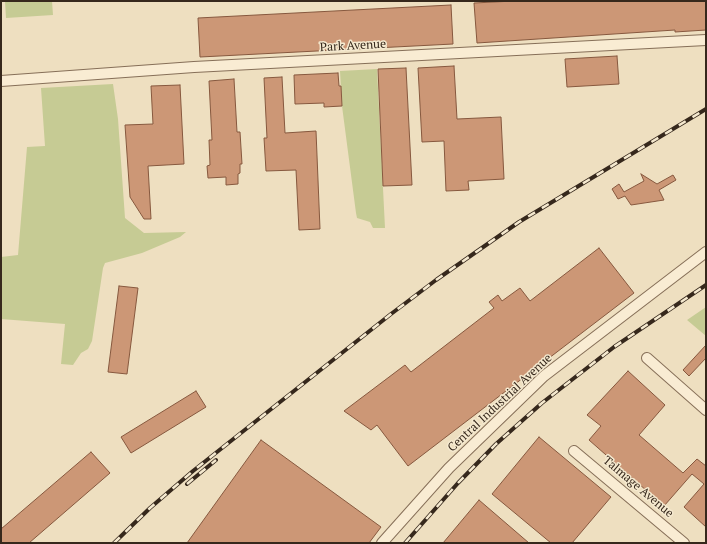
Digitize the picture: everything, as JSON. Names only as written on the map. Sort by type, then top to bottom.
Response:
[{"type":"street","name":"Park Avenue","points":[[1,81],[194,67],[706,40]]},
{"type":"street","name":"Central Industrial Avenue","points":[[382,543],[449,468],[544,376],[706,252]]},
{"type":"street","points":[[646,358],[706,410]]},
{"type":"street","name":"Talmage Avenue","points":[[574,451],[684,543]]},
{"type":"green space","points":[[5,1],[52,1],[53,15],[6,18]]},
{"type":"green space","points":[[377,69],[385,228],[373,228],[370,222],[357,218],[342,106],[340,71]]},
{"type":"green space","points":[[113,84],[118,119],[125,218],[144,233],[186,232],[180,237],[142,253],[105,263],[92,341],[88,349],[81,353],[73,365],[61,364],[65,324],[1,319],[1,257],[18,255],[27,147],[45,146],[41,88]]},
{"type":"green space","points":[[706,307],[706,336],[687,320]]},
{"type":"building","points":[[514,1],[706,1],[706,30],[675,32],[675,30],[477,43],[474,3]]},
{"type":"building","points":[[451,5],[453,44],[200,57],[198,18]]},
{"type":"building","points":[[617,56],[619,84],[567,87],[565,59]]},
{"type":"building","points":[[454,66],[457,119],[501,117],[504,179],[468,181],[469,190],[446,191],[444,141],[422,142],[418,68]]},
{"type":"building","points":[[406,68],[412,185],[383,186],[378,69]]},
{"type":"building","points":[[338,73],[339,86],[341,86],[342,106],[324,107],[324,103],[295,104],[294,75]]},
{"type":"building","points":[[282,77],[285,133],[316,131],[320,229],[299,230],[296,170],[266,171],[264,138],[267,138],[264,78]]},
{"type":"building","points":[[234,79],[237,132],[240,132],[242,164],[240,164],[240,173],[238,174],[238,184],[226,185],[226,177],[208,178],[207,166],[210,165],[209,140],[212,140],[209,81]]},
{"type":"building","points":[[180,85],[184,164],[148,166],[151,219],[144,219],[130,197],[125,125],[153,124],[151,86]]},
{"type":"building","points":[[641,174],[657,184],[673,175],[676,180],[659,190],[664,200],[631,205],[625,196],[618,199],[612,189],[619,184],[624,192],[644,181]]},
{"type":"building","points":[[599,248],[634,293],[408,466],[377,425],[371,430],[344,411],[405,365],[411,372],[494,308],[489,302],[498,295],[502,301],[520,288],[530,301]]},
{"type":"building","points":[[119,286],[138,288],[127,374],[108,372]]},
{"type":"building","points":[[706,345],[706,358],[689,376],[683,370]]},
{"type":"building","points":[[628,371],[665,405],[639,435],[683,473],[697,459],[706,466],[706,527],[684,507],[704,484],[692,474],[664,506],[589,440],[601,426],[587,415]]},
{"type":"building","points":[[196,391],[206,407],[131,453],[121,437]]},
{"type":"building","points":[[539,437],[611,497],[572,543],[551,543],[492,494]]},
{"type":"building","points":[[261,440],[381,527],[369,543],[187,543]]},
{"type":"building","points":[[91,452],[110,473],[29,543],[1,543],[1,529]]},
{"type":"building","points":[[479,500],[529,543],[443,543]]},
{"type":"railway","points":[[114,543],[150,508],[193,471],[436,280],[519,222],[706,109]]},
{"type":"railway","points":[[405,543],[458,483],[496,444],[542,403],[614,347],[706,285]]},
{"type":"railway","points":[[187,484],[216,460]]}]
